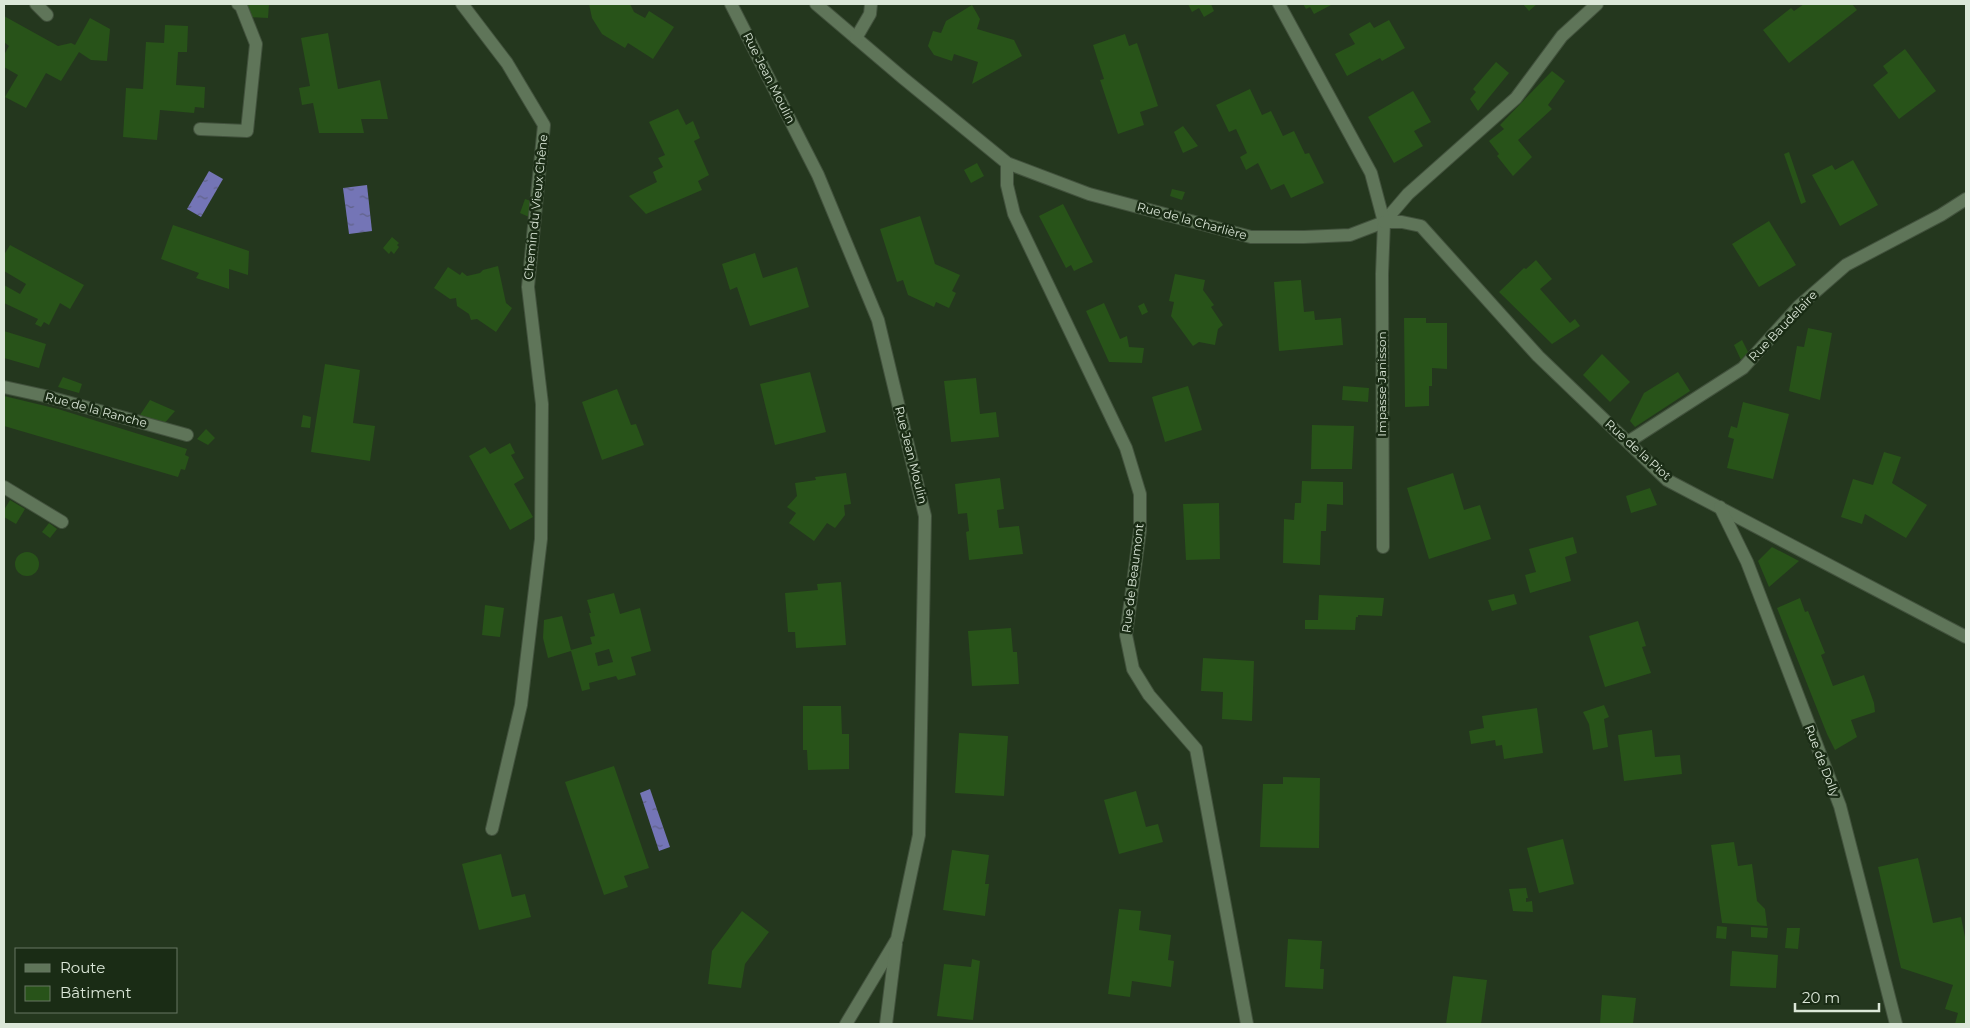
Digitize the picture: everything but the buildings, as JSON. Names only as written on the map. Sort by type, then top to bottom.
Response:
[{"type":"street","points":[[36,4],[47,15]]},
{"type":"street","points":[[200,129],[247,131],[256,44],[241,6],[238,4]]},
{"type":"street","name":"Chemin du Vieux Chêne","points":[[462,4],[508,63],[544,125],[528,287],[542,404],[541,539],[521,705],[492,829]]},
{"type":"street","name":"Rue Jean Moulin","points":[[731,4],[818,176],[878,320],[925,516],[919,835],[897,939],[886,1024]]},
{"type":"street","name":"Rue de la Charlière","points":[[816,4],[1007,163],[1089,194],[1251,237],[1350,235],[1384,222],[1408,194],[1516,98],[1562,36],[1597,4]]},
{"type":"street","points":[[856,38],[870,14],[871,4]]},
{"type":"street","name":"Impasse Janisson","points":[[1279,4],[1371,173],[1384,222],[1382,274],[1383,546]]},
{"type":"street","name":"Rue de Beaumont","points":[[1007,163],[1007,185],[1014,214],[1126,448],[1140,494],[1140,530],[1126,636],[1132,669],[1149,695],[1196,749],[1247,1024]]},
{"type":"street","name":"Rue Baudelaire","points":[[1628,442],[1743,368],[1799,306],[1846,265],[1941,215],[1966,199]]},
{"type":"street","name":"Rue de la Piot","points":[[1384,222],[1402,222],[1421,226],[1538,356],[1667,480],[1966,637]]},
{"type":"street","name":"Rue de la Ranche","points":[[4,388],[45,396],[187,435]]},
{"type":"street","points":[[4,487],[62,522]]},
{"type":"street","name":"Rue de Dolly","points":[[1720,507],[1747,562],[1840,806],[1896,1024]]},
{"type":"street","name":"Rue Jean Moulin","points":[[846,1024],[897,939]]},
{"type":"water","points":[[209,171],[223,179],[201,217],[187,209]]},
{"type":"water","points":[[367,185],[372,231],[349,234],[343,188]]},
{"type":"water","points":[[650,789],[670,847],[659,851],[640,793]]}]
